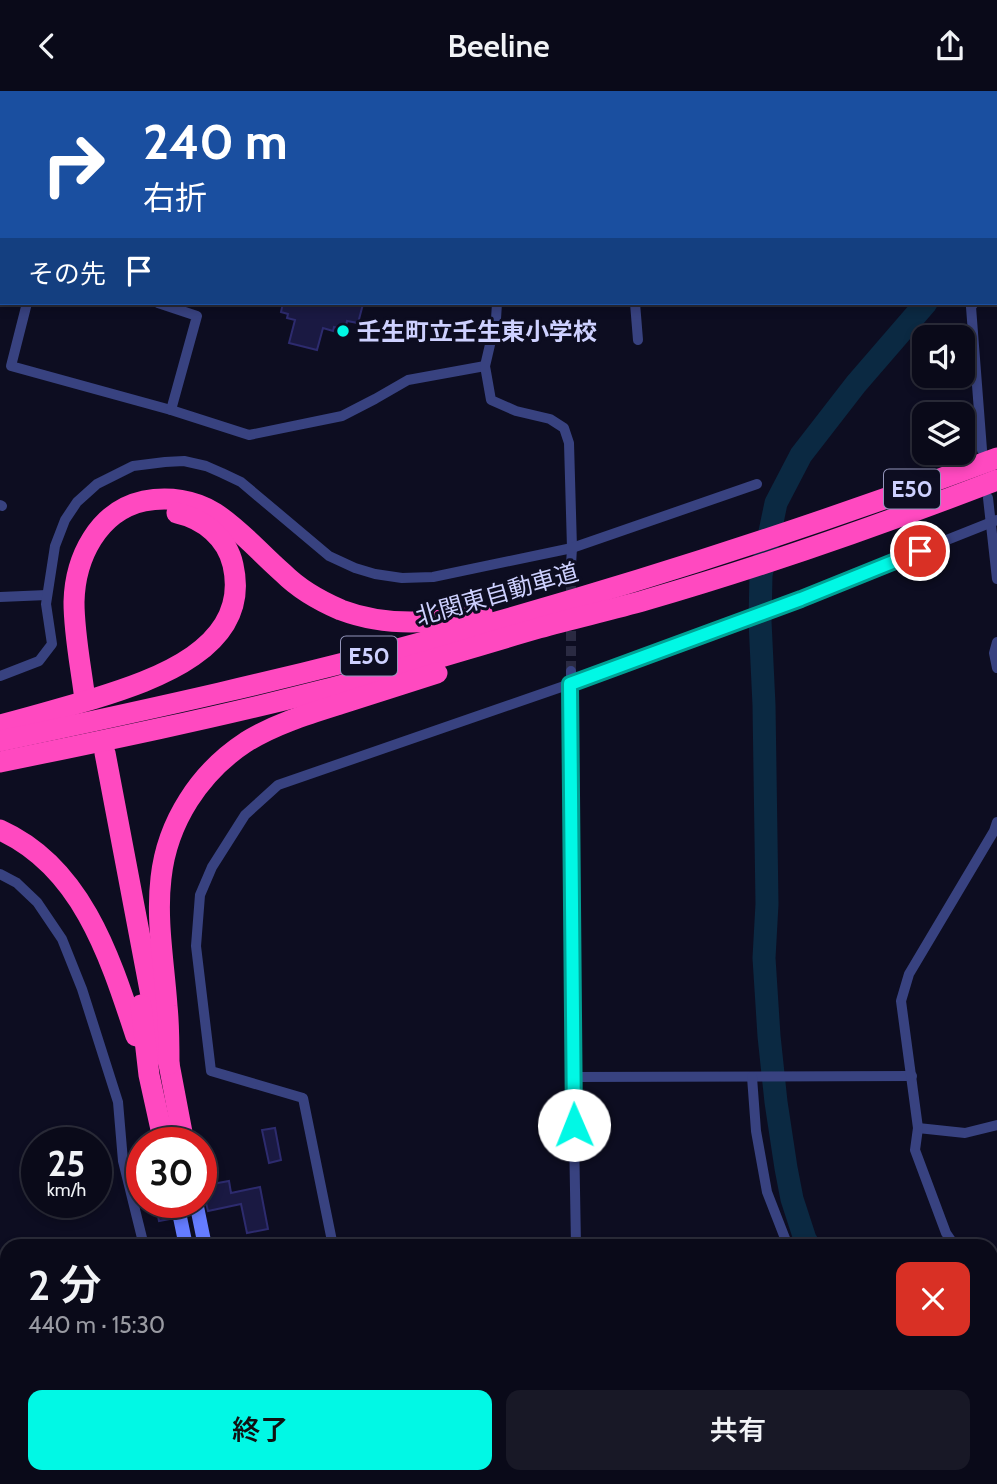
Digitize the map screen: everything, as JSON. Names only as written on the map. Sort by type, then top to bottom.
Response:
[{"type":"highway","name":"北関東自動車道","points":[[0,741],[187,701],[437,639],[537,611],[827,519],[990,454]]},
{"type":"highway","name":"北関東自動車道","points":[[0,762],[190,722],[431,661],[540,628],[647,600],[934,504],[993,489]]},
{"type":"highway","points":[[0,725],[128,688],[161,675],[207,646],[220,630],[230,613],[236,580],[228,549],[218,535],[186,515],[168,511],[140,515],[126,521],[112,531],[102,544],[94,561],[86,595],[89,690],[75,621],[74,599],[78,576],[90,541],[100,527],[127,506],[141,502],[158,498],[177,499],[214,512],[304,591],[343,610],[366,618],[390,621],[421,622],[469,616],[639,569],[733,549]]},
{"type":"highway","points":[[169,1064],[160,931],[161,878],[165,854],[180,815],[202,781],[215,767],[247,742],[297,718],[544,639],[647,600]]},
{"type":"highway","points":[[149,1075],[142,1007],[118,889],[99,754],[181,1127]]},
{"type":"highway","points":[[0,830],[33,849],[71,886],[101,940],[149,1075],[160,1127]]},
{"type":"main road","points":[[179,1218],[184,1239]]},
{"type":"main road","points":[[199,1218],[204,1239]]},
{"type":"street","points":[[26,305],[11,366],[171,410],[249,435],[342,416],[408,380],[485,366]]},
{"type":"street","points":[[164,305],[197,316],[171,410]]},
{"type":"street","points":[[497,305],[485,366],[491,400],[516,411],[550,419],[565,428],[569,443],[571,565]]},
{"type":"street","points":[[635,305],[638,339]]},
{"type":"street","points":[[972,305],[990,454]]},
{"type":"street","points":[[0,676],[39,661],[52,644],[46,604],[55,547],[65,520],[77,502],[97,484],[133,466],[184,461],[206,466],[241,482],[329,555],[374,574],[402,578],[433,577],[572,548],[757,484]]},
{"type":"street","points":[[993,489],[997,579]]},
{"type":"street","points":[[332,1239],[303,1098],[211,1071],[196,946],[200,895],[212,867],[244,815],[278,785],[570,684],[753,617],[994,521]]},
{"type":"street","points":[[0,597],[47,595]]},
{"type":"street","points":[[997,642],[994,653],[997,669]]},
{"type":"street","points":[[571,671],[576,1239]]},
{"type":"street","points":[[951,1239],[915,1150],[918,1128],[901,1002],[909,974],[997,822]]},
{"type":"street","points":[[0,874],[17,883],[37,902],[62,939],[82,989],[118,1102],[123,1161],[142,1239]]},
{"type":"street","points":[[573,1077],[912,1076]]},
{"type":"street","points":[[758,1077],[756,1131],[766,1192],[785,1239]]},
{"type":"street","points":[[918,1128],[965,1133],[997,1125]]},
{"type":"building","points":[[283,305],[363,305],[358,323],[347,321],[345,330],[323,328],[317,350],[289,343],[295,320],[287,318],[288,314],[281,312]]},
{"type":"building","points":[[275,1128],[281,1160],[269,1163],[262,1130]]},
{"type":"building","points":[[229,1181],[231,1193],[260,1187],[268,1229],[247,1233],[241,1204],[217,1209],[217,1183]]},
{"type":"waterway","points":[[805,1239],[792,1199],[786,1168],[769,1036],[764,958],[767,904],[761,575],[776,503],[801,455],[856,384],[924,305]]},
{"type":"tunnel","points":[[571,565],[571,671]]},
{"type":"place","name":"壬生町立壬生東小学校","points":[[343,331]]},
{"type":"route","points":[[574,1125],[570,684],[801,599],[920,551]]}]
